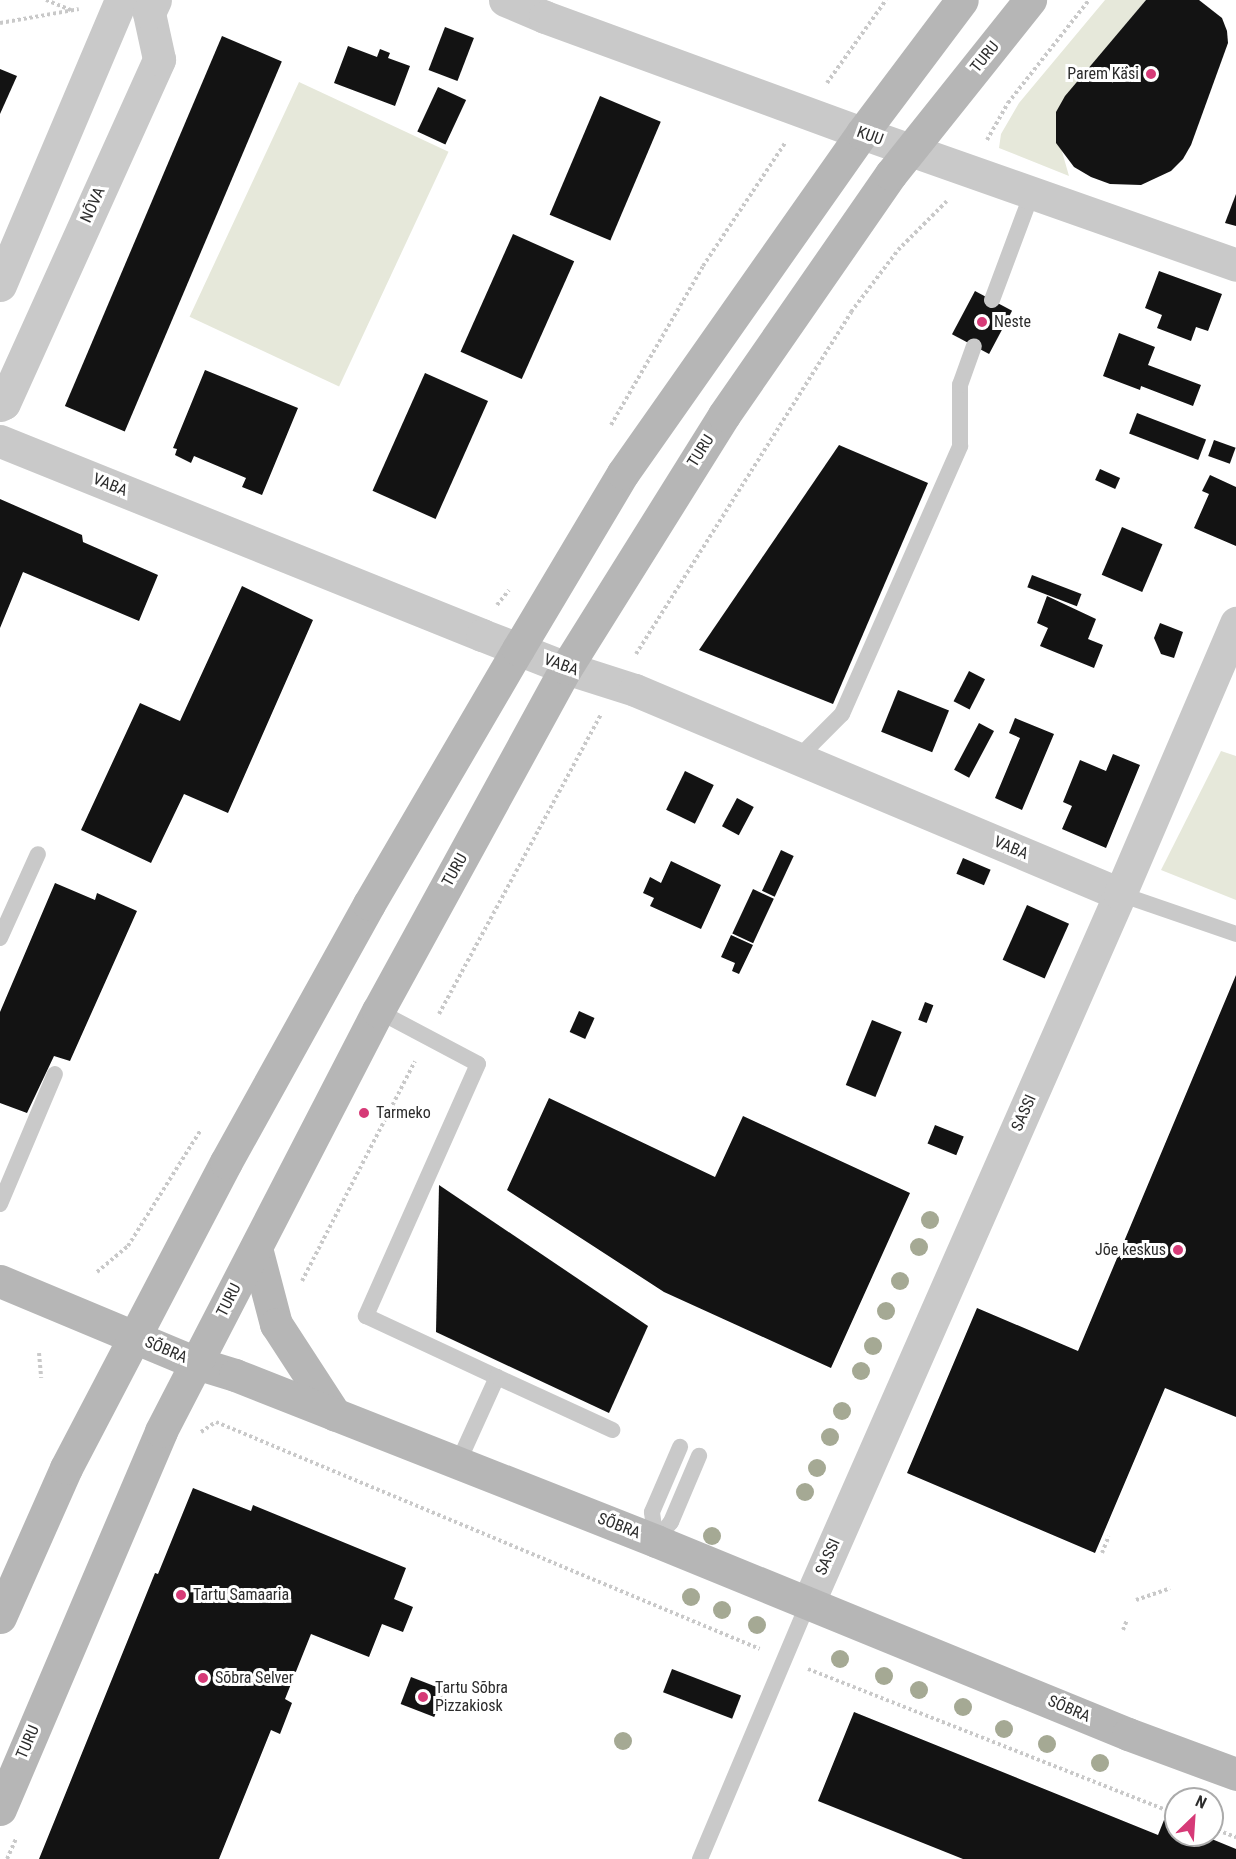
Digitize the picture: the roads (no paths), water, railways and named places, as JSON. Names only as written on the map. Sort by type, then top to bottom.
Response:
[{"type":"main road","points":[[0,1617],[66,1468],[133,1336],[369,904],[518,649],[623,473],[862,133],[962,0]]},
{"type":"main road","name":"TURU","points":[[0,1809],[161,1431],[378,1011],[566,668],[724,415],[891,174],[1030,0]]},
{"type":"main road","points":[[256,1248],[276,1324],[335,1415]]},
{"type":"main road","name":"SÕBRA","points":[[0,1281],[196,1363],[236,1375],[809,1601],[1128,1734],[1236,1774]]},
{"type":"street","points":[[0,285],[121,0]]},
{"type":"street","name":"NÕVA","points":[[0,405],[4,403],[159,59],[149,13],[155,0]]},
{"type":"street","name":"KUU","points":[[506,0],[545,17],[862,133],[1236,265]]},
{"type":"street","name":"VABA","points":[[0,441],[566,668],[617,684],[1120,894]]},
{"type":"street","name":"SASSI","points":[[809,1601],[1120,894],[1236,622]]},
{"type":"lane","points":[[992,300],[1032,193]]},
{"type":"lane","points":[[798,758],[842,714],[960,446],[960,386],[974,346]]},
{"type":"lane","points":[[0,938],[38,855]]},
{"type":"lane","points":[[1120,894],[1236,934]]},
{"type":"lane","points":[[378,1011],[478,1064],[366,1316],[612,1430]]},
{"type":"lane","points":[[0,1204],[55,1074]]},
{"type":"lane","points":[[458,1463],[496,1377]]},
{"type":"lane","points":[[656,1541],[652,1512],[680,1447]]},
{"type":"lane","points":[[656,1541],[671,1522],[699,1456]]},
{"type":"lane","points":[[700,1859],[809,1601]]},
{"type":"place","name":"Parem Käsi","points":[[1151,74]]},
{"type":"place","name":"Neste","points":[[982,322]]},
{"type":"place","name":"Tarmeko","points":[[364,1113]]},
{"type":"place","name":"Jõe keskus","points":[[1178,1250]]},
{"type":"place","name":"Tartu Samaaria","points":[[181,1595]]},
{"type":"place","name":"Sõbra Selver","points":[[203,1678]]},
{"type":"place","name":"Tartu Sõbra Pizzakiosk","points":[[423,1697]]}]
